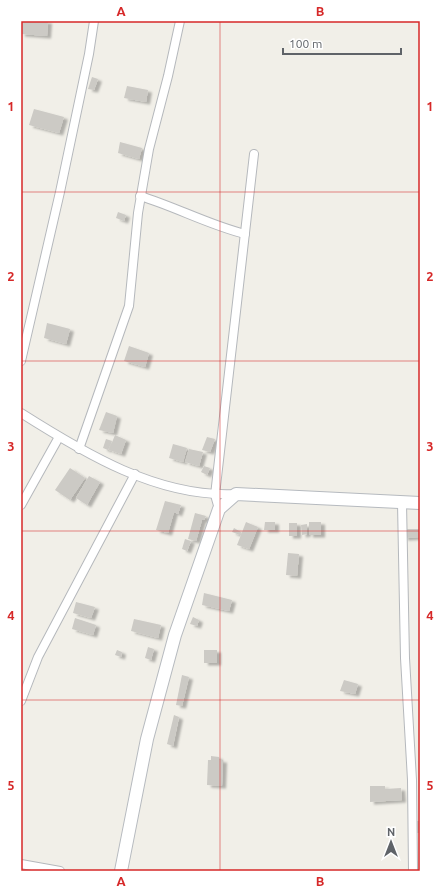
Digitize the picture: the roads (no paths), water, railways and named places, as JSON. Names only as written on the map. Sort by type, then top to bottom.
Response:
[{"type":"street","points":[[21,361],[89,54],[94,21]]},
{"type":"street","points":[[79,449],[129,306],[140,196],[149,149],[168,76],[180,21]]},
{"type":"street","points":[[219,509],[215,495],[254,154]]},
{"type":"street","points":[[140,196],[163,203],[223,229],[245,234]]},
{"type":"street","points":[[21,413],[79,449],[135,474],[176,488],[215,495],[236,494],[402,504],[420,503]]},
{"type":"street","points":[[21,505],[59,437]]},
{"type":"street","points":[[21,701],[38,656],[135,474]]},
{"type":"street","points":[[121,871],[147,739],[175,635],[219,509],[236,494]]},
{"type":"street","points":[[402,504],[405,658],[412,780],[413,871]]},
{"type":"street","points":[[21,864],[60,871]]}]
